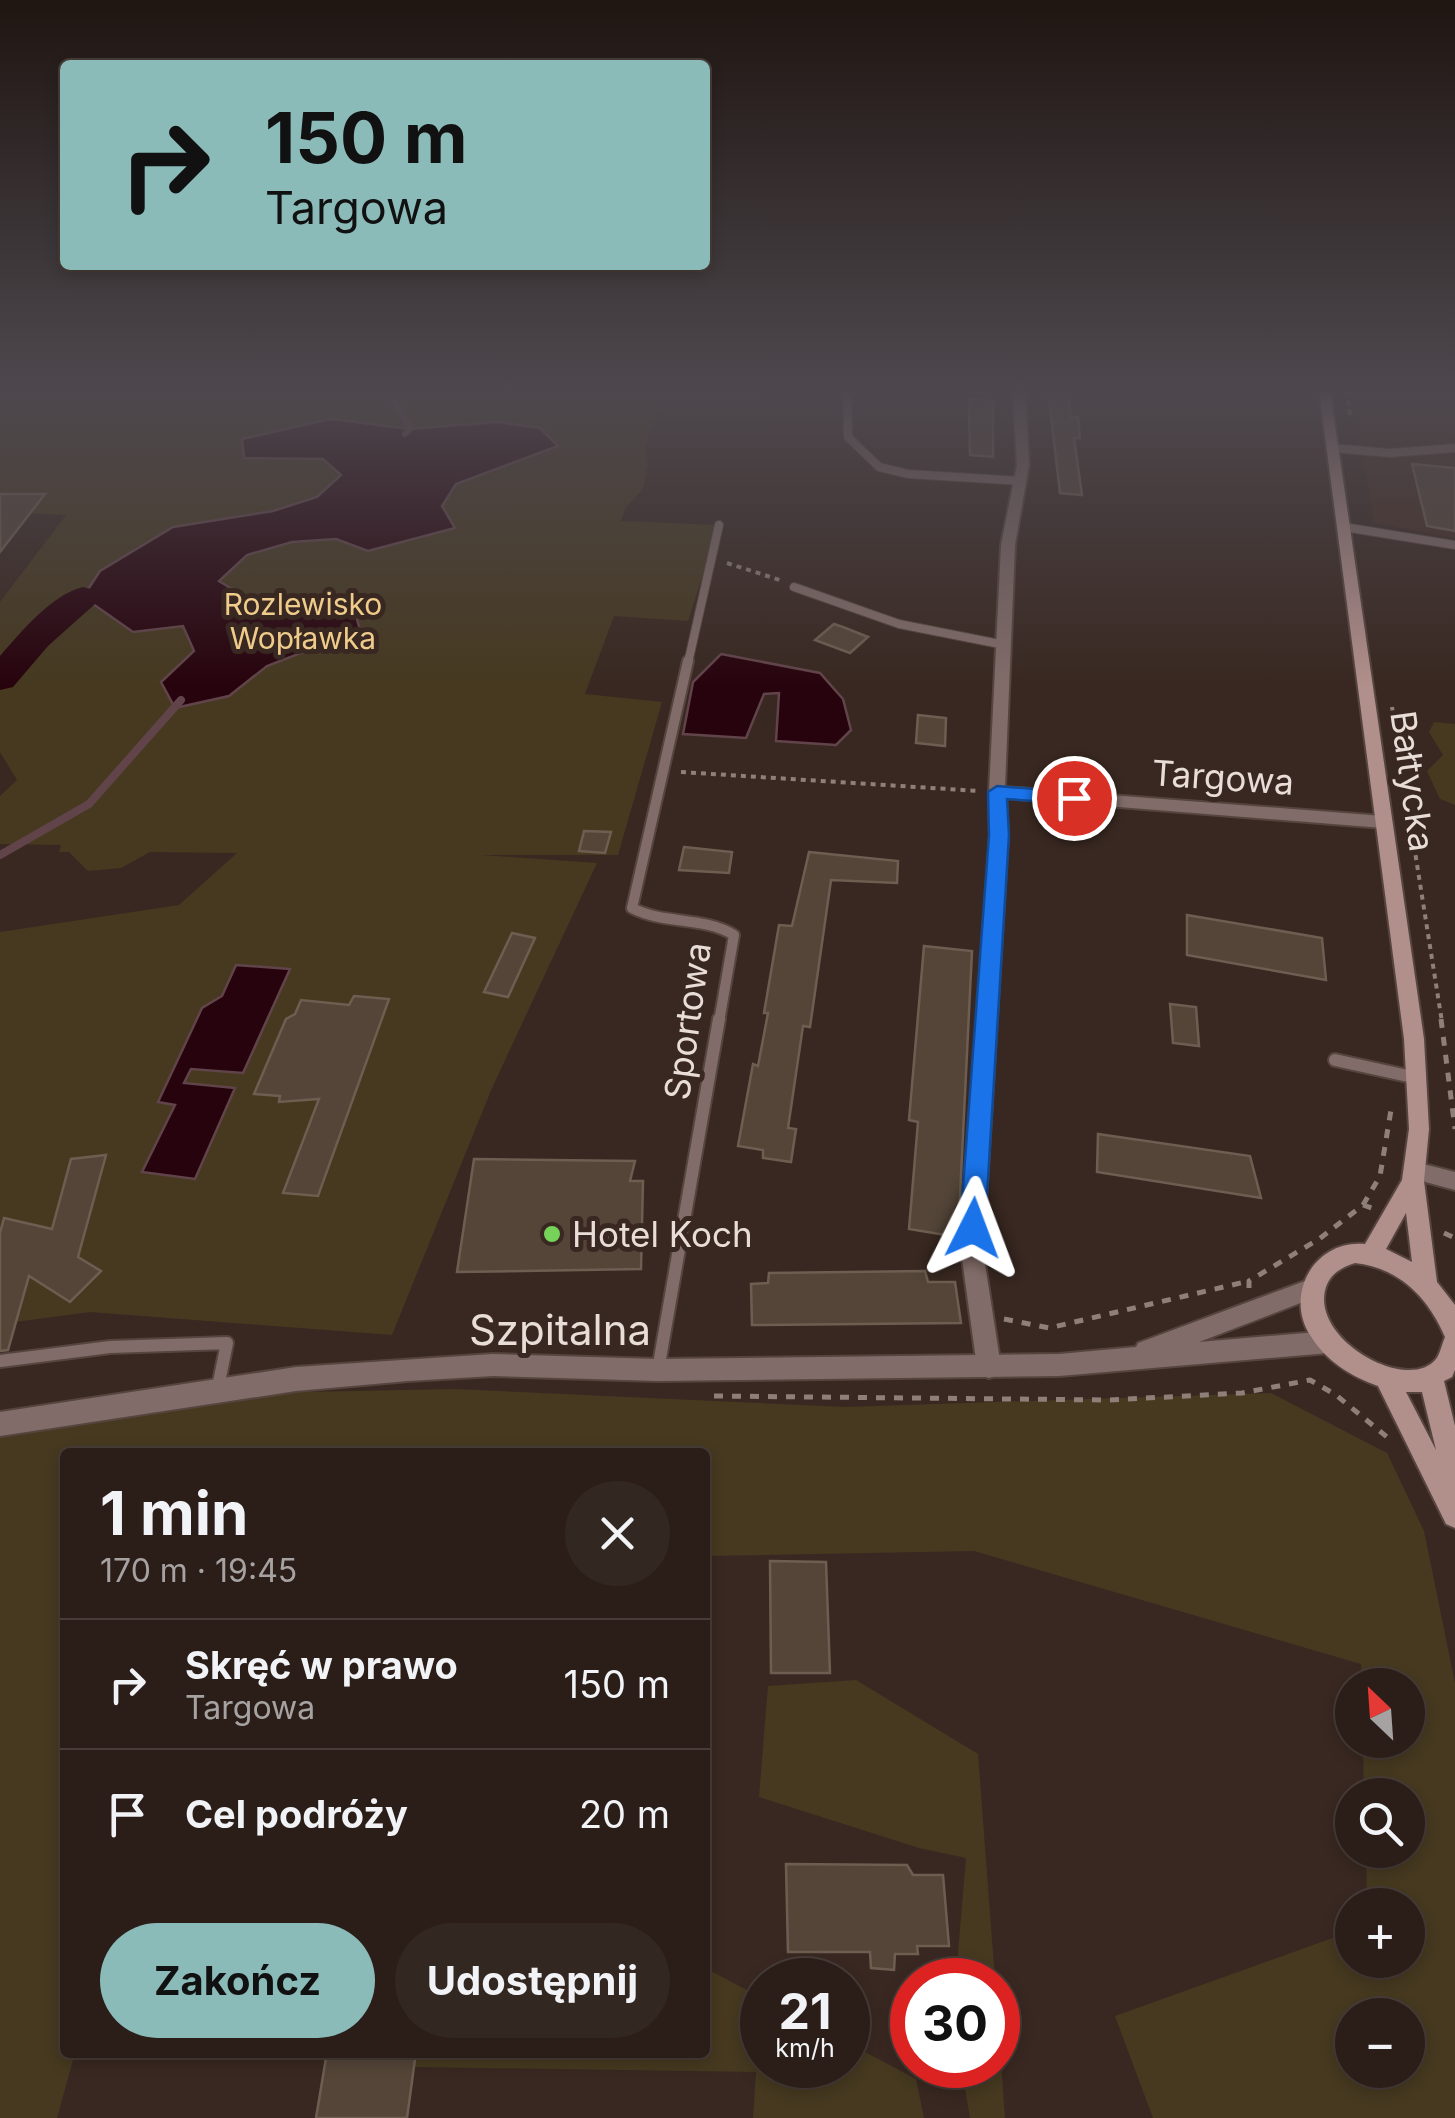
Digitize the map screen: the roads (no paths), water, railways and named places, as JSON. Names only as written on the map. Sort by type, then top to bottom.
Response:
[{"type":"main road","name":"Bałtycka","points":[[1338,489],[1417,1078],[1419,1129],[1414,1176],[1426,1282]]},
{"type":"main road","name":"Bałtycka","points":[[1370,1256],[1414,1176]]},
{"type":"main road","points":[[1455,1332],[1442,1299],[1426,1282],[1408,1270],[1370,1256],[1350,1256],[1333,1262],[1320,1273],[1313,1288],[1314,1314],[1329,1342],[1355,1365],[1387,1379],[1418,1381],[1430,1377],[1445,1367],[1455,1342]]},
{"type":"main road","points":[[1430,1377],[1455,1478]]},
{"type":"main road","points":[[1387,1379],[1455,1514]]},
{"type":"street","points":[[989,1367],[972,1251],[973,1204],[999,835],[997,792],[1008,545],[1019,489]]},
{"type":"street","name":"Targowa","points":[[997,792],[1383,822]]},
{"type":"street","points":[[1414,1176],[1455,1180]]},
{"type":"street","name":"Szpitalna","points":[[1123,1359],[1313,1288]]},
{"type":"street","name":"Szpitalna","points":[[0,1424],[296,1379],[493,1365],[658,1370],[989,1367],[1329,1342]]},
{"type":"lane","name":"Sportowa","points":[[658,1370],[734,935],[716,922],[646,918],[632,908],[719,525]]},
{"type":"lane","points":[[1344,527],[1455,544]]},
{"type":"lane","points":[[794,587],[898,624],[1006,645]]},
{"type":"lane","points":[[1335,1060],[1417,1078]]},
{"type":"lane","points":[[0,1361],[110,1347],[227,1343],[217,1392]]},
{"type":"waterway","points":[[0,679],[35,638],[83,597]]},
{"type":"waterway","points":[[0,855],[89,804],[181,700]]},
{"type":"place","name":"Hotel Koch","points":[[552,1234]]},
{"type":"park label","name":"Rozlewisko Wopławka","points":[[303,621]]}]
